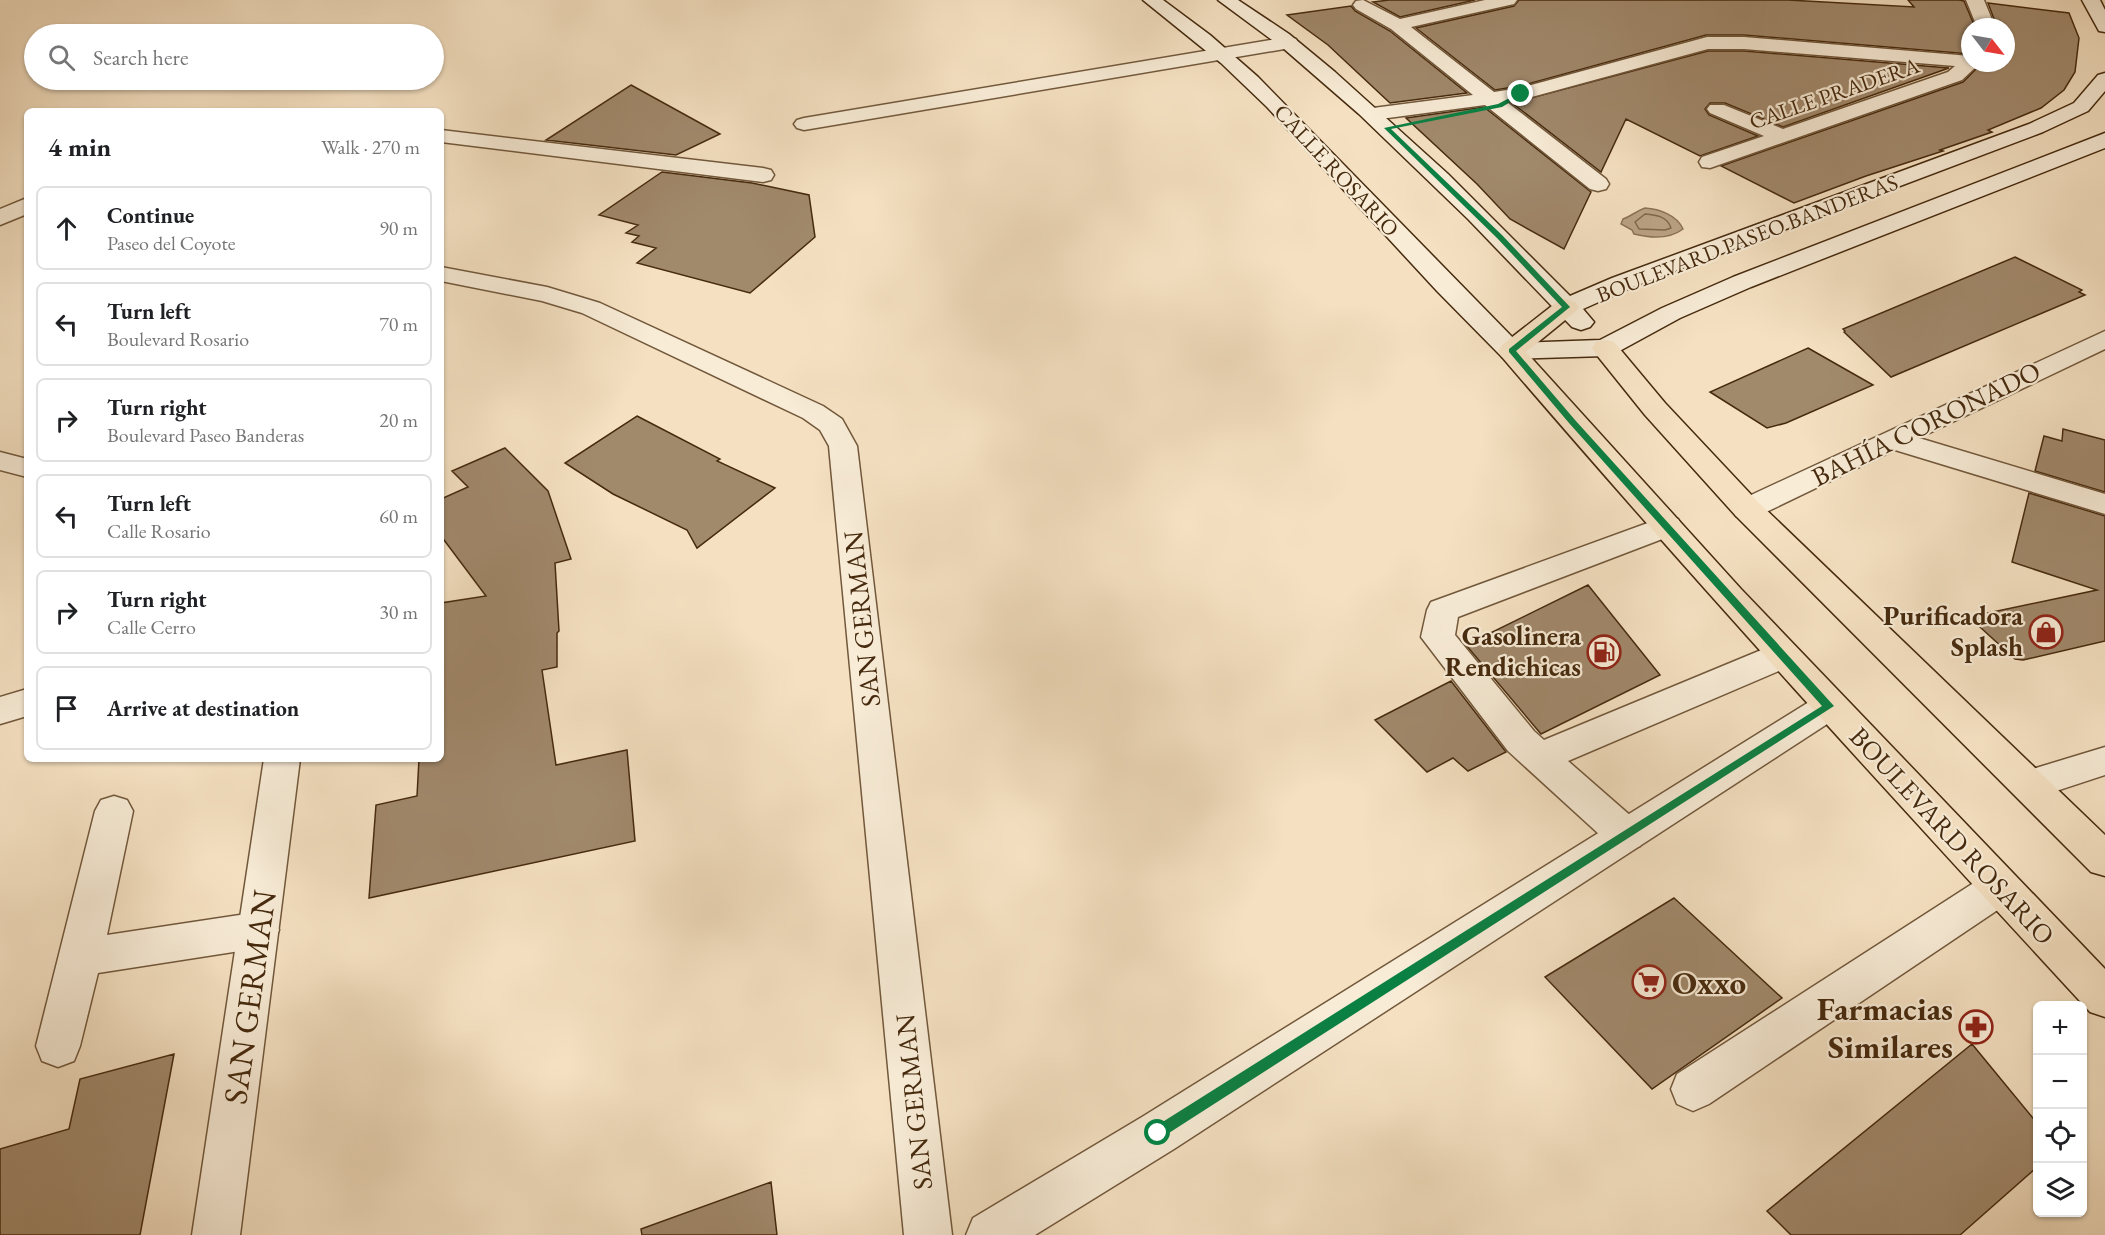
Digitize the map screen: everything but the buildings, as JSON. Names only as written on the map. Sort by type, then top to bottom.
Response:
[{"type":"main road","name":"BOULEVARD PASEO BANDERAS","points":[[1511,351],[1566,307]]},
{"type":"main road","points":[[1605,348],[1655,409],[1747,508],[2105,860]]},
{"type":"main road","name":"BOULEVARD ROSARIO","points":[[1511,351],[1829,706],[2105,998]]},
{"type":"street","name":"CALLE ROSARIO","points":[[1152,0],[1221,53],[1271,99],[1459,301],[1511,351]]},
{"type":"street","points":[[1227,0],[1289,43],[1380,121],[1500,237],[1605,348]]},
{"type":"street","points":[[1397,25],[1508,0]]},
{"type":"street","points":[[1975,0],[1982,18]]},
{"type":"street","points":[[2091,0],[2105,27]]},
{"type":"street","points":[[1362,5],[1397,25],[1598,184]]},
{"type":"street","points":[[804,124],[1289,43]]},
{"type":"street","points":[[1380,121],[1494,101],[1707,43],[1744,43],[1961,61]]},
{"type":"street","name":"CALLE PRADERA","points":[[1710,162],[1955,76],[1961,70]]},
{"type":"street","name":"BOULEVARD PASEO BANDERAS","points":[[1566,307],[1621,283],[2036,128],[2081,107],[2105,80]]},
{"type":"street","points":[[1717,109],[1781,136]]},
{"type":"street","points":[[444,136],[763,175]]},
{"type":"street","name":"BOULEVARD PASEO BANDERAS","points":[[1511,351],[1605,348],[1671,312],[1742,282],[1925,213],[2091,147],[2105,139]]},
{"type":"street","points":[[0,219],[24,207]]},
{"type":"street","points":[[0,219],[24,222]]},
{"type":"street","name":"SAN GERMAN","points":[[444,275],[547,294],[591,308],[813,412],[832,425],[843,446],[928,1235]]},
{"type":"street","name":"BAHÍA CORONADO","points":[[1747,508],[2099,345]]},
{"type":"street","points":[[1894,441],[2105,504]]},
{"type":"street","points":[[0,461],[24,467]]},
{"type":"street","points":[[1626,835],[1521,741],[1438,637],[1443,610],[1667,526]]},
{"type":"street","points":[[1539,758],[1783,655]]},
{"type":"street","points":[[0,711],[24,703]]},
{"type":"street","points":[[990,1235],[1158,1133],[1829,706]]},
{"type":"street","points":[[2029,785],[2105,761]]},
{"type":"street","name":"SAN GERMAN","points":[[216,1235],[282,762]]},
{"type":"street","points":[[58,1046],[114,811]]},
{"type":"street","points":[[1693,1089],[2000,887]]},
{"type":"street","points":[[81,957],[259,930]]},
{"type":"water","points":[[1645,208],[1667,214],[1683,229],[1672,235],[1647,236],[1634,234],[1632,230],[1621,224],[1623,219]]},
{"type":"place","name":"Purificadora Splash","points":[[2046,632]]},
{"type":"place","name":"Gasolinera Rendichicas","points":[[1604,652]]},
{"type":"place","name":"Oxxo","points":[[1649,982]]},
{"type":"place","name":"Farmacias Similares","points":[[1976,1027]]},
{"type":"route","points":[[1158,1133],[1829,706],[1572,422],[1511,351],[1566,307],[1500,237],[1387,128],[1500,106],[1521,94]]}]
